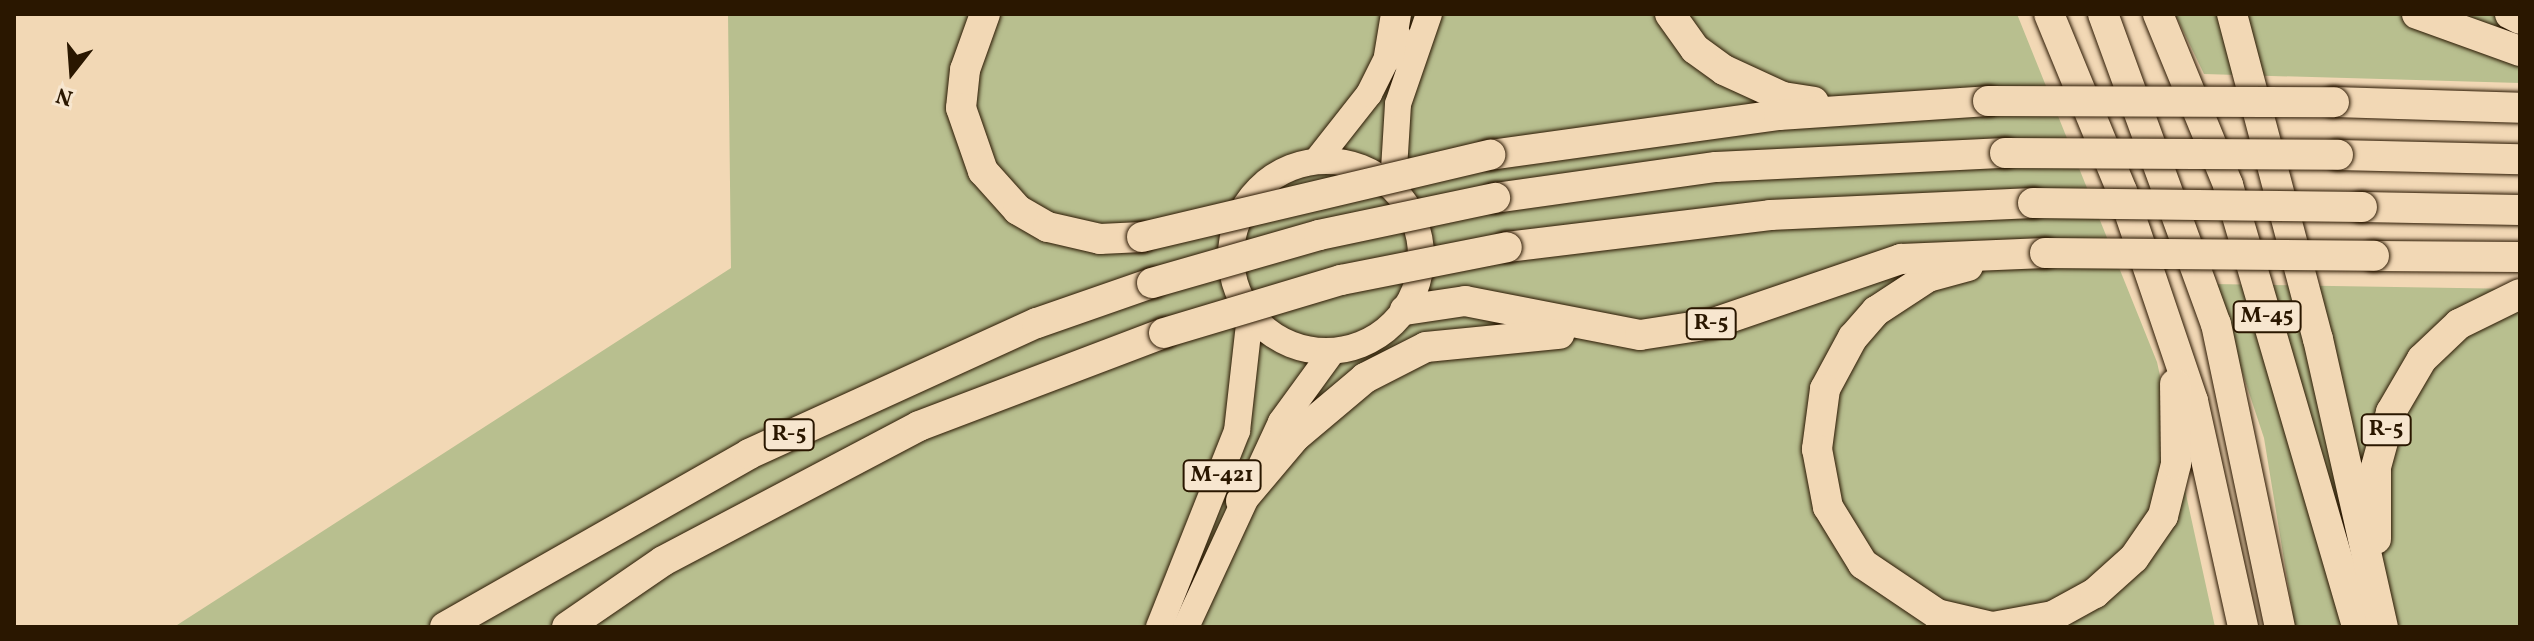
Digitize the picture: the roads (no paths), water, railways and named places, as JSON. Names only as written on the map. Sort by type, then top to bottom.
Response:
[{"type":"highway","points":[[985,14],[965,70],[961,108],[983,171],[1018,210],[1048,227],[1100,239],[1142,237],[1490,155],[1779,115],[1988,101]]},
{"type":"highway","points":[[1389,56],[1396,14]]},
{"type":"highway","points":[[1670,14],[1695,49],[1724,70],[1783,97],[2334,102],[2520,108]]},
{"type":"highway","points":[[2049,14],[2122,191],[2193,401],[2243,627]]},
{"type":"highway","name":"M-45","points":[[2103,14],[2216,324],[2280,627]]},
{"type":"highway","name":"M-45","points":[[2158,14],[2228,185],[2357,627]]},
{"type":"highway","points":[[2232,14],[2318,339],[2383,627]]},
{"type":"highway","points":[[2417,14],[2520,51]]},
{"type":"highway","points":[[2510,14],[2520,19]]},
{"type":"highway","name":"R-5","points":[[445,627],[749,454],[1037,323],[1152,283],[1319,235],[1495,198],[1716,167],[2005,153],[2520,159]]},
{"type":"highway","name":"R-5","points":[[567,627],[663,561],[919,426],[1164,333],[1341,280],[1507,247],[1770,215],[2033,203],[2520,210]]},
{"type":"highway","name":"R-5","points":[[1241,501],[1328,405],[1426,347],[1496,335],[1640,335],[1711,324],[1901,259],[2045,253],[2520,257]]},
{"type":"highway","name":"R-5","points":[[2011,255],[1928,277],[1876,311],[1825,389],[1817,449],[1828,507],[1863,564],[1937,614],[1992,627],[2053,616],[2095,593],[2134,558],[2163,516],[2176,464],[2171,343]]},
{"type":"highway","name":"R-5","points":[[2393,627],[2375,529],[2376,467],[2391,412],[2422,359],[2459,324],[2520,294]]},
{"type":"highway","name":"R-5","points":[[1405,310],[1465,301],[1640,335]]},
{"type":"main road","points":[[1393,186],[1368,171],[1317,160],[1389,56],[1407,14]]},
{"type":"main road","points":[[1250,315],[1279,340],[1332,352],[1374,339],[1405,310],[1419,278],[1421,244],[1393,186],[1398,104],[1429,14]]},
{"type":"main road","name":"M-421","points":[[1159,627],[1237,431],[1250,315],[1230,256],[1237,221],[1261,183],[1317,160]]},
{"type":"main road","name":"M-421","points":[[1186,627],[1241,501],[1281,422],[1332,352]]}]
